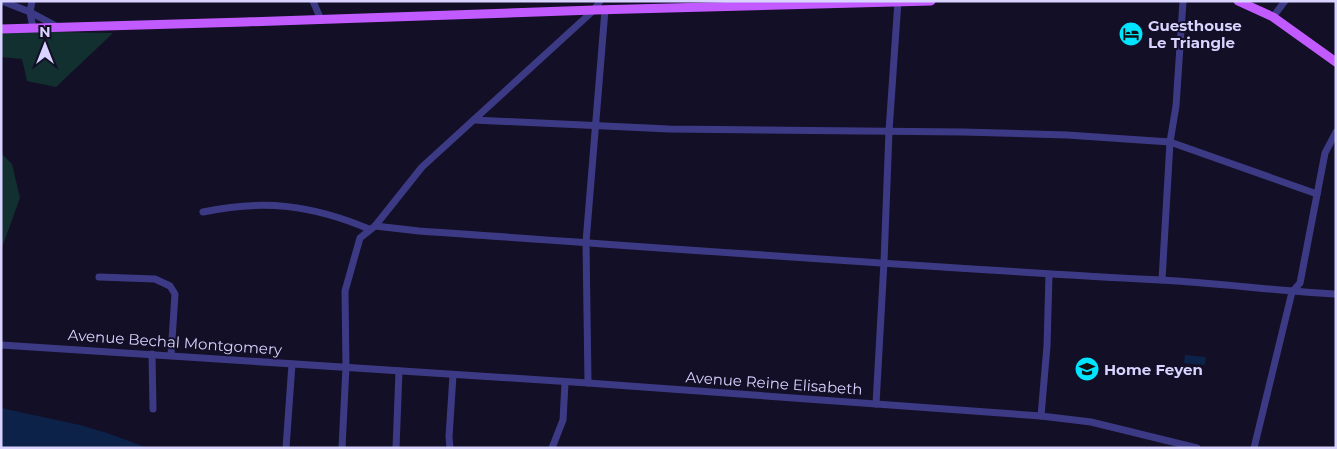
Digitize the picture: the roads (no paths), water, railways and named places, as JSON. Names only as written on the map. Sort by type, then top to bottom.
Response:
[{"type":"main road","points":[[1,29],[931,1]]},
{"type":"main road","points":[[1239,1],[1273,17],[1336,62]]},
{"type":"street","points":[[2,1],[30,12],[59,28]]},
{"type":"street","points":[[32,1],[30,12],[32,28]]},
{"type":"street","points":[[313,1],[321,20]]},
{"type":"street","points":[[342,448],[346,367],[345,291],[360,238],[372,227],[422,167],[594,10],[600,1]]},
{"type":"street","points":[[1162,280],[1170,142],[1176,106],[1183,1]]},
{"type":"street","points":[[1273,17],[1285,1]]},
{"type":"street","points":[[876,404],[889,131],[898,2]]},
{"type":"street","points":[[588,383],[586,242],[605,10]]},
{"type":"street","points":[[474,120],[669,129],[1058,135],[1170,142],[1316,194]]},
{"type":"street","points":[[1254,448],[1292,292],[1300,283],[1324,153],[1336,132]]},
{"type":"street","points":[[203,212],[232,206],[280,205],[313,210],[372,227],[418,231],[1049,275],[1162,280],[1292,292],[1336,294]]},
{"type":"street","points":[[1042,416],[1047,346],[1049,275]]},
{"type":"street","points":[[99,277],[155,279],[170,286],[175,294],[172,355]]},
{"type":"street","name":"Avenue Bechal Montgomery","points":[[1,345],[346,367]]},
{"type":"street","points":[[152,354],[153,409]]},
{"type":"street","points":[[286,448],[292,364]]},
{"type":"street","name":"Avenue Reine Elisabeth","points":[[346,367],[1042,416],[1091,422],[1197,448]]},
{"type":"street","points":[[396,448],[399,372]]},
{"type":"street","points":[[450,448],[453,375]]},
{"type":"street","points":[[552,448],[563,420],[565,383]]},
{"type":"water","points":[[1185,355],[1206,357],[1205,365],[1184,363]]},
{"type":"water","points":[[1,408],[80,425],[148,448],[1,448]]},
{"type":"place","name":"Guesthouse Le Triangle","points":[[1131,34]]},
{"type":"place","name":"Home Feyen","points":[[1087,369]]}]
